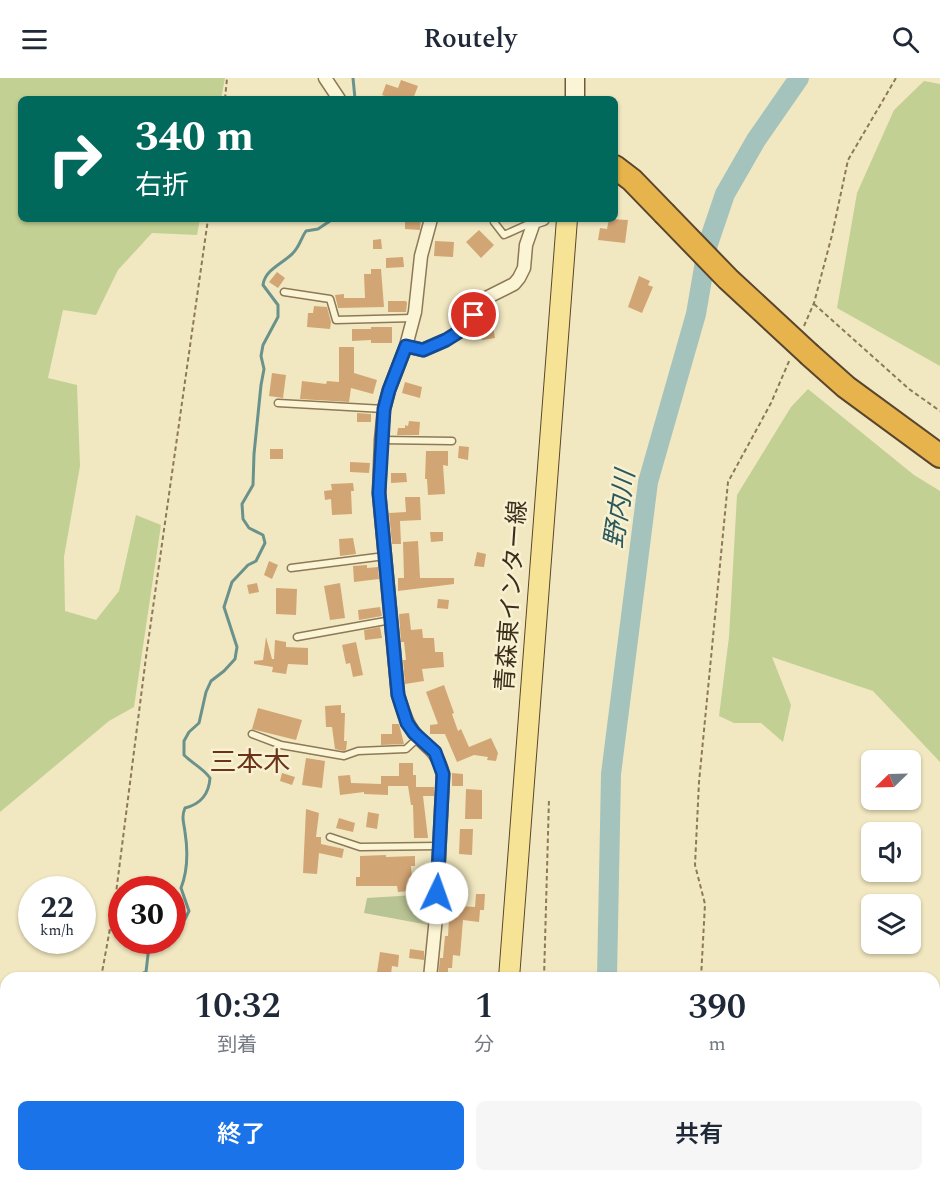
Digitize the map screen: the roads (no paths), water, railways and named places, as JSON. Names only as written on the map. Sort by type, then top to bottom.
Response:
[{"type":"highway","points":[[618,169],[632,180],[801,354],[940,456]]},
{"type":"main road","points":[[574,96],[575,78]]},
{"type":"main road","name":"青森東インター線","points":[[509,972],[567,222]]},
{"type":"street","points":[[325,78],[337,96]]},
{"type":"street","points":[[430,222],[421,256],[413,318],[406,346],[384,409],[379,493],[398,695],[407,723],[435,752],[443,774],[436,917],[431,972]]},
{"type":"street","points":[[406,346],[423,350],[446,340],[462,330],[484,299],[514,284],[524,268],[526,245],[535,222]]},
{"type":"lane","points":[[494,222],[504,235],[532,222]]},
{"type":"lane","points":[[284,292],[330,299],[336,320],[413,318]]},
{"type":"lane","points":[[278,404],[384,409]]},
{"type":"lane","points":[[381,440],[452,441]]},
{"type":"lane","points":[[291,567],[385,556]]},
{"type":"lane","points":[[297,638],[391,620]]},
{"type":"lane","points":[[252,734],[281,745],[345,756],[358,751],[406,749],[419,738]]},
{"type":"lane","points":[[330,837],[360,847],[439,846]]},
{"type":"waterway","points":[[353,78],[355,96]]},
{"type":"waterway","name":"野内川","points":[[607,972],[611,774],[648,482],[696,314],[708,244],[725,194],[756,140],[799,78]]},
{"type":"waterway","points":[[184,876],[187,846],[184,811],[185,808],[196,804],[203,798],[210,778],[184,755],[184,741],[189,732],[199,723],[211,681],[235,659],[237,647],[224,607],[232,582],[248,565],[256,561],[265,543],[263,535],[249,528],[243,519],[242,504],[253,485],[254,454],[264,369],[261,356],[263,345],[278,317],[278,305],[263,285],[264,279],[271,270],[289,257],[306,231],[318,229],[328,222]]},
{"type":"waterway","points":[[186,902],[189,911],[186,917]]},
{"type":"waterway","points":[[146,972],[148,954]]},
{"type":"district","name":"三本木","points":[[250,762]]}]
